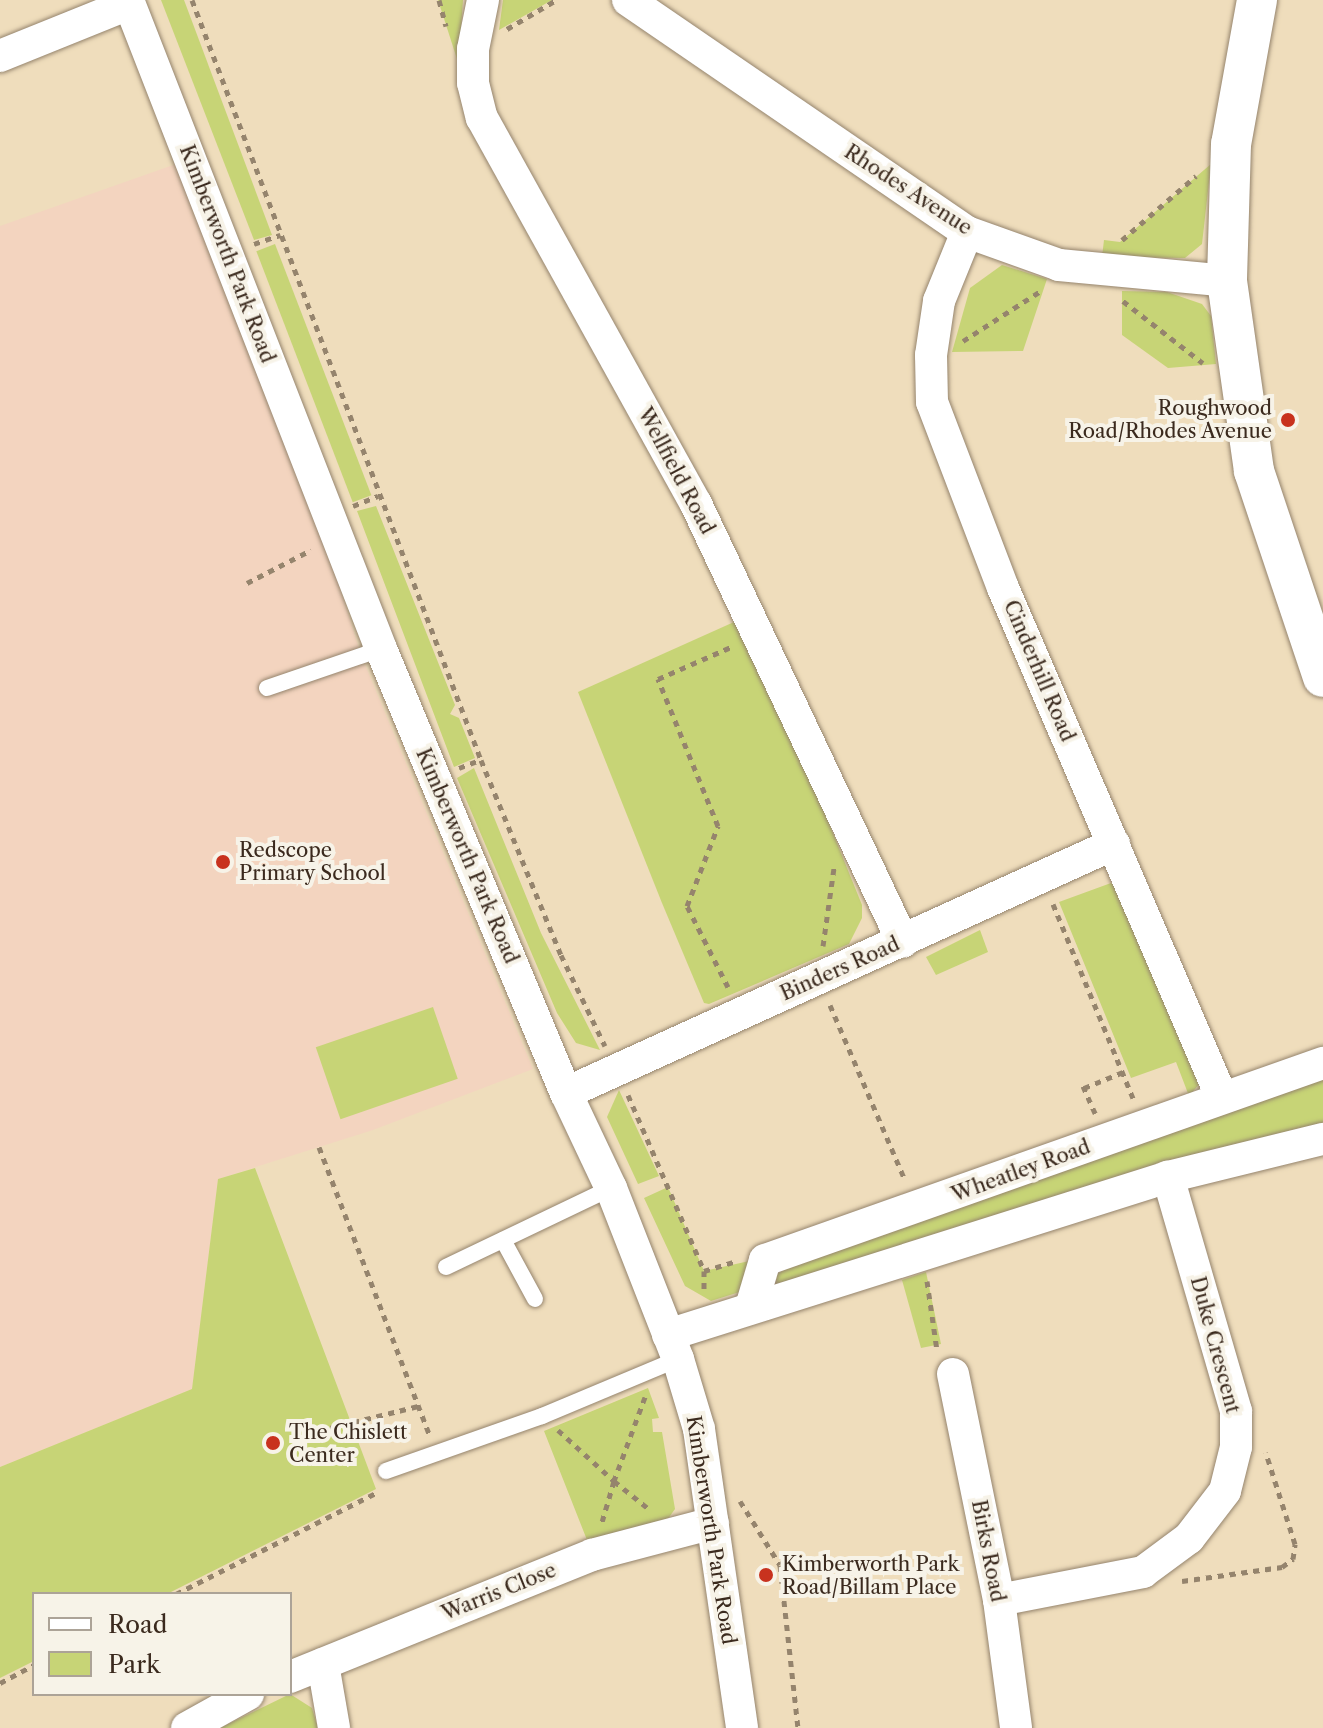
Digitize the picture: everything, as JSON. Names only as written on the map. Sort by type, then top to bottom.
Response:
[{"type":"street","name":"Wellfield Road","points":[[483,0],[473,49],[473,83],[496,148],[696,504],[903,942]]},
{"type":"street","name":"Rhodes Avenue","points":[[628,0],[967,232],[1055,263],[1227,281]]},
{"type":"street","points":[[1257,0],[1231,149],[1227,281],[1254,471],[1323,677]]},
{"type":"street","points":[[0,56],[128,2]]},
{"type":"street","name":"Kimberworth Park Road","points":[[128,2],[381,649],[566,1093],[611,1188],[668,1354],[699,1429],[742,1728]]},
{"type":"street","name":"Cinderhill Road","points":[[967,232],[939,301],[932,347],[932,402],[1003,588],[1222,1098]]},
{"type":"street","name":"Binders Road","points":[[566,1093],[1114,844]]},
{"type":"street","name":"Wheatley Road","points":[[751,1307],[765,1260],[1323,1063]]},
{"type":"street","points":[[668,1354],[751,1307],[1168,1177],[1323,1139]]},
{"type":"street","name":"Duke Crescent","points":[[999,1600],[1143,1572],[1189,1538],[1225,1491],[1236,1447],[1236,1411],[1168,1177]]},
{"type":"street","name":"Birks Road","points":[[953,1374],[999,1600],[1016,1728]]},
{"type":"street","name":"Warris Close","points":[[292,1676],[592,1555],[713,1523]]},
{"type":"street","points":[[323,1664],[334,1728]]},
{"type":"street","points":[[187,1728],[244,1696]]},
{"type":"lane","points":[[267,688],[381,649]]},
{"type":"lane","points":[[446,1267],[611,1188]]},
{"type":"lane","points":[[503,1240],[535,1299]]},
{"type":"lane","points":[[386,1471],[542,1416],[668,1354]]},
{"type":"path","points":[[192,0],[481,760],[561,955],[617,1070],[704,1271]]},
{"type":"path","points":[[473,49],[556,0]]},
{"type":"path","points":[[1231,149],[1120,242],[1119,272],[1123,303],[1163,335],[1206,364],[1238,359]]},
{"type":"path","points":[[932,347],[953,347],[1041,292],[1055,263]]},
{"type":"path","points":[[247,583],[337,538]]},
{"type":"path","points":[[741,1013],[687,906],[718,826],[658,679],[758,635]]},
{"type":"path","points":[[835,862],[819,978],[918,1208]]},
{"type":"path","points":[[1041,878],[1133,1098]]},
{"type":"path","points":[[1095,1115],[1083,1087],[1123,1072]]},
{"type":"path","points":[[319,1147],[436,1453]]},
{"type":"path","points":[[930,1250],[926,1274],[937,1349],[953,1374]]},
{"type":"path","points":[[592,1555],[614,1481],[668,1354]]},
{"type":"path","points":[[330,1428],[418,1406]]},
{"type":"path","points":[[1143,1572],[1164,1583],[1282,1567],[1293,1559],[1295,1544],[1259,1430],[1236,1411]]},
{"type":"path","points":[[542,1416],[677,1533]]},
{"type":"path","points":[[180,1592],[378,1493],[386,1471]]},
{"type":"path","points":[[736,1496],[780,1565],[798,1728]]},
{"type":"path","points":[[0,1683],[32,1666]]},
{"type":"shaded area","name":"Redscope Primary School","points":[[176,164],[326,543],[361,655],[533,1069],[373,1130],[218,1179],[192,1389],[0,1467],[0,226]]},
{"type":"green space","points":[[161,0],[184,0],[272,235],[254,240]]},
{"type":"green space","points":[[438,0],[463,0],[457,59]]},
{"type":"green space","points":[[503,0],[552,0],[499,30]]},
{"type":"green space","points":[[1211,164],[1202,244],[1185,258],[1102,257],[1104,240],[1120,242]]},
{"type":"green space","points":[[275,244],[371,495],[353,502],[256,251]]},
{"type":"green space","points":[[1002,265],[1047,279],[1023,351],[952,352],[970,288]]},
{"type":"green space","points":[[1122,291],[1167,292],[1202,304],[1211,316],[1216,364],[1168,368],[1122,335]]},
{"type":"green space","points":[[376,506],[455,705],[450,714],[459,718],[475,758],[454,767],[357,511]]},
{"type":"green space","points":[[734,622],[824,811],[862,905],[862,918],[849,944],[709,1004],[704,1003],[662,903],[578,692]]},
{"type":"green space","points":[[474,768],[541,933],[600,1050],[576,1043],[557,1013],[457,778]]},
{"type":"green space","points":[[1111,883],[1120,888],[1201,1082],[1189,1096],[1176,1062],[1131,1078],[1059,902]]},
{"type":"green space","points":[[980,930],[988,952],[936,975],[926,957]]},
{"type":"green space","points":[[433,1007],[458,1079],[340,1119],[316,1047]]},
{"type":"green space","points":[[1323,1076],[1323,1125],[776,1284],[777,1274],[786,1269]]},
{"type":"green space","points":[[619,1090],[659,1176],[638,1184],[607,1117]]},
{"type":"green space","points":[[255,1168],[376,1489],[171,1592],[32,1592],[32,1662],[0,1678],[0,1467],[192,1389],[218,1179]]},
{"type":"green space","points":[[668,1187],[704,1271],[754,1260],[746,1290],[711,1301],[685,1286],[644,1198]]},
{"type":"green space","points":[[926,1272],[941,1344],[921,1348],[902,1280]]},
{"type":"green space","points":[[648,1388],[659,1418],[652,1419],[653,1432],[662,1432],[675,1509],[665,1523],[587,1540],[544,1431]]},
{"type":"green space","points":[[292,1695],[312,1708],[318,1728],[220,1728]]},
{"type":"place","name":"Roughwood Road/Rhodes Avenue","points":[[1288,420]]},
{"type":"place","name":"Redscope Primary School","points":[[223,862]]},
{"type":"place","name":"The Chislett Center","points":[[273,1443]]},
{"type":"place","name":"Kimberworth Park Road/Billam Place","points":[[766,1575]]}]
